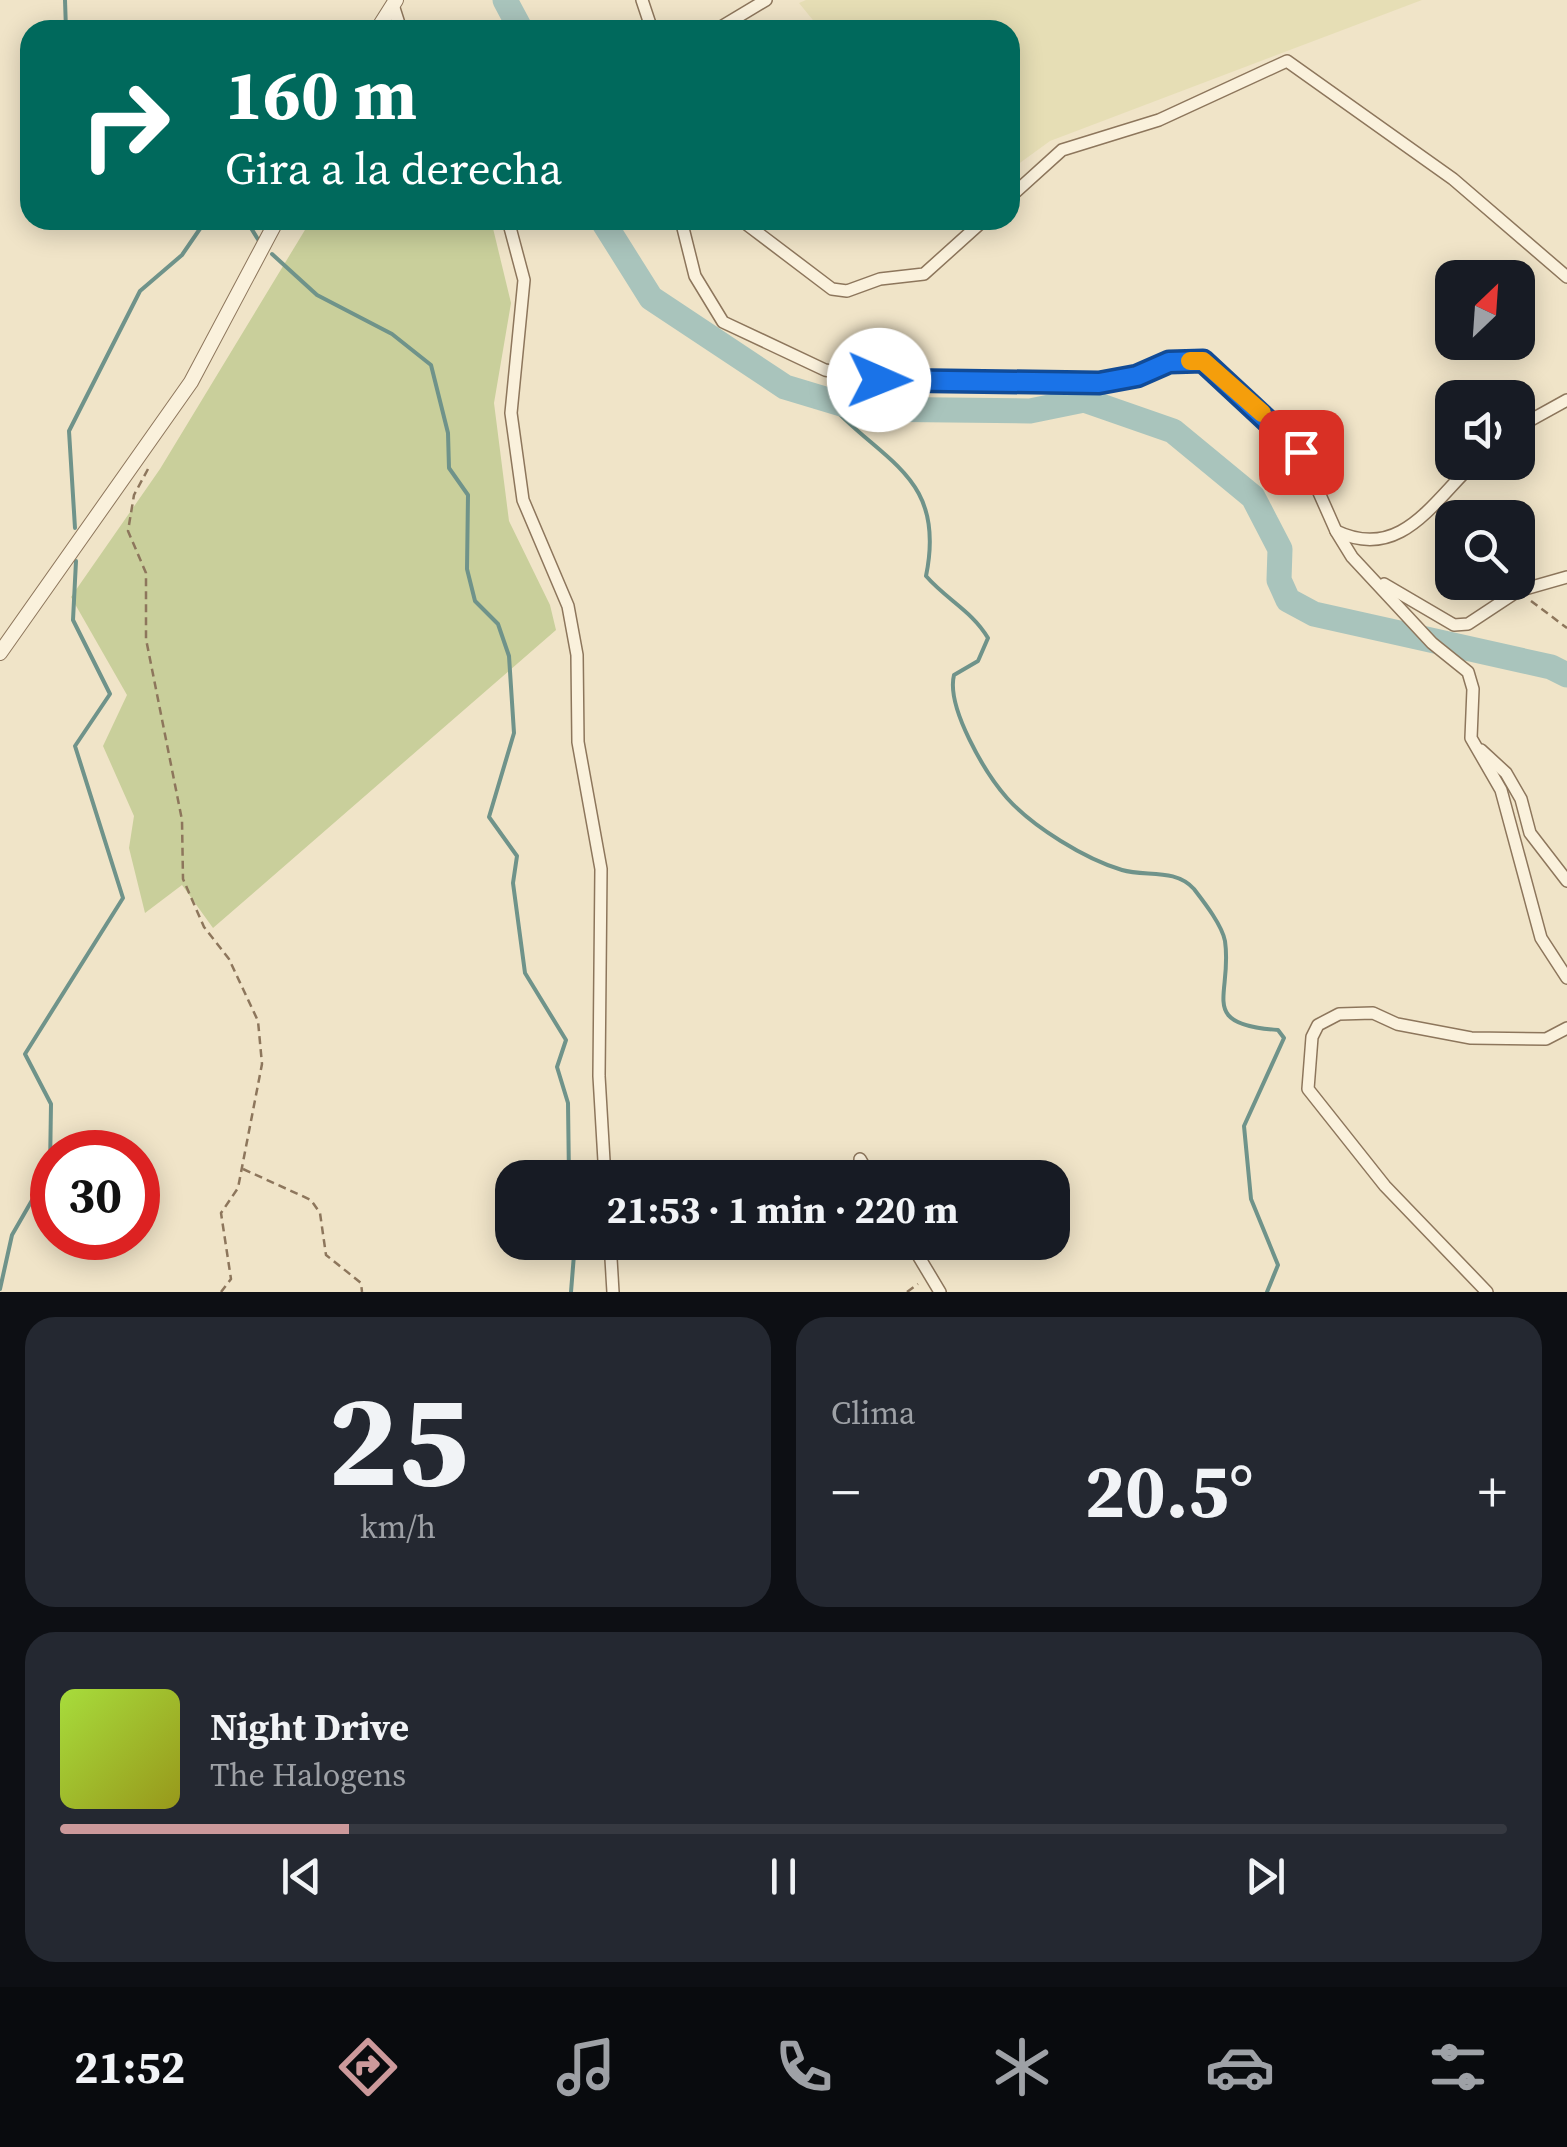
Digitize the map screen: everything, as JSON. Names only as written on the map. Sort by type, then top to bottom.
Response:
[{"type":"street","points":[[733,20],[766,0]]},
{"type":"street","points":[[1020,188],[1062,150],[1159,120],[1287,61],[1453,179],[1567,276]]},
{"type":"street","points":[[0,654],[191,382],[271,230]]},
{"type":"street","points":[[511,230],[524,280],[511,413],[522,500],[568,606],[576,655],[578,742],[601,870],[599,1076],[604,1160]]},
{"type":"street","points":[[683,230],[695,276],[723,322],[825,370],[879,380],[1099,383],[1137,376],[1169,362],[1203,361],[1301,452],[1336,532],[1432,644],[1468,672],[1473,688],[1474,744],[1501,790],[1541,938],[1567,978]]},
{"type":"street","points":[[754,230],[832,289],[847,291],[880,279],[924,274],[973,230]]},
{"type":"street","points":[[1535,418],[1567,400]]},
{"type":"street","points":[[1336,532],[1362,542],[1381,540],[1412,526],[1458,480]]},
{"type":"street","points":[[1535,585],[1567,576]]},
{"type":"street","points":[[1376,580],[1454,625],[1468,624],[1503,600]]},
{"type":"street","points":[[1474,744],[1506,773],[1520,799],[1530,833],[1567,881]]},
{"type":"street","points":[[1487,1292],[1384,1186],[1308,1089],[1312,1037],[1318,1025],[1338,1014],[1373,1013],[1397,1024],[1471,1038],[1546,1039],[1567,1028]]},
{"type":"street","points":[[611,1260],[613,1292]]},
{"type":"street","points":[[921,1260],[940,1292]]},
{"type":"path","points":[[155,457],[134,495],[128,532],[146,573],[147,652],[182,820],[183,879],[204,927],[229,959],[258,1021],[262,1064],[238,1188],[220,1213],[231,1279],[221,1292]]},
{"type":"path","points":[[1531,600],[1567,628]]},
{"type":"path","points":[[242,1168],[311,1200],[320,1213],[326,1255],[361,1283],[362,1292]]},
{"type":"path","points":[[907,1292],[930,1276]]},
{"type":"shaded area","points":[[1422,0],[1050,141],[1020,163],[1020,20],[813,20],[799,3]]},
{"type":"green space","points":[[305,230],[493,230],[511,303],[494,403],[509,521],[550,605],[556,630],[213,928],[182,885],[145,913],[129,848],[134,816],[103,746],[127,695],[71,597],[160,469]]},
{"type":"waterway","points":[[65,0],[66,20]]},
{"type":"waterway","points":[[505,0],[516,20]]},
{"type":"waterway","points":[[75,528],[69,431],[140,291],[182,255],[199,230]]},
{"type":"waterway","points":[[252,230],[259,241]]},
{"type":"waterway","points":[[608,230],[651,298],[785,387],[858,409],[1030,411],[1084,400],[1173,431],[1253,497],[1280,549],[1279,580],[1288,600],[1314,614],[1551,667],[1567,675]]},
{"type":"waterway","points":[[272,254],[317,295],[392,334],[431,365],[448,433],[449,468],[468,495],[467,569],[475,601],[498,624],[509,656],[514,733],[489,817],[517,856],[513,883],[525,973],[566,1040],[557,1067],[568,1103],[569,1160]]},
{"type":"waterway","points":[[825,399],[887,456],[918,492],[927,514],[930,542],[926,576],[975,620],[988,638],[978,661],[954,675],[953,688],[969,739],[998,787],[1031,820],[1076,850],[1122,870],[1178,878],[1194,889],[1217,921],[1225,941],[1227,1014],[1253,1027],[1278,1030],[1284,1038],[1244,1126],[1251,1199],[1278,1265],[1267,1292]]},
{"type":"waterway","points":[[0,1289],[12,1235],[50,1169],[51,1104],[25,1054],[123,898],[75,746],[110,694],[73,620],[76,561]]},
{"type":"waterway","points":[[571,1292],[574,1260]]},
{"type":"slow traffic","points":[[1190,361],[1203,361],[1262,413]]},
{"type":"route","points":[[879,380],[1099,383],[1137,376],[1169,362],[1203,361],[1301,452]]}]
